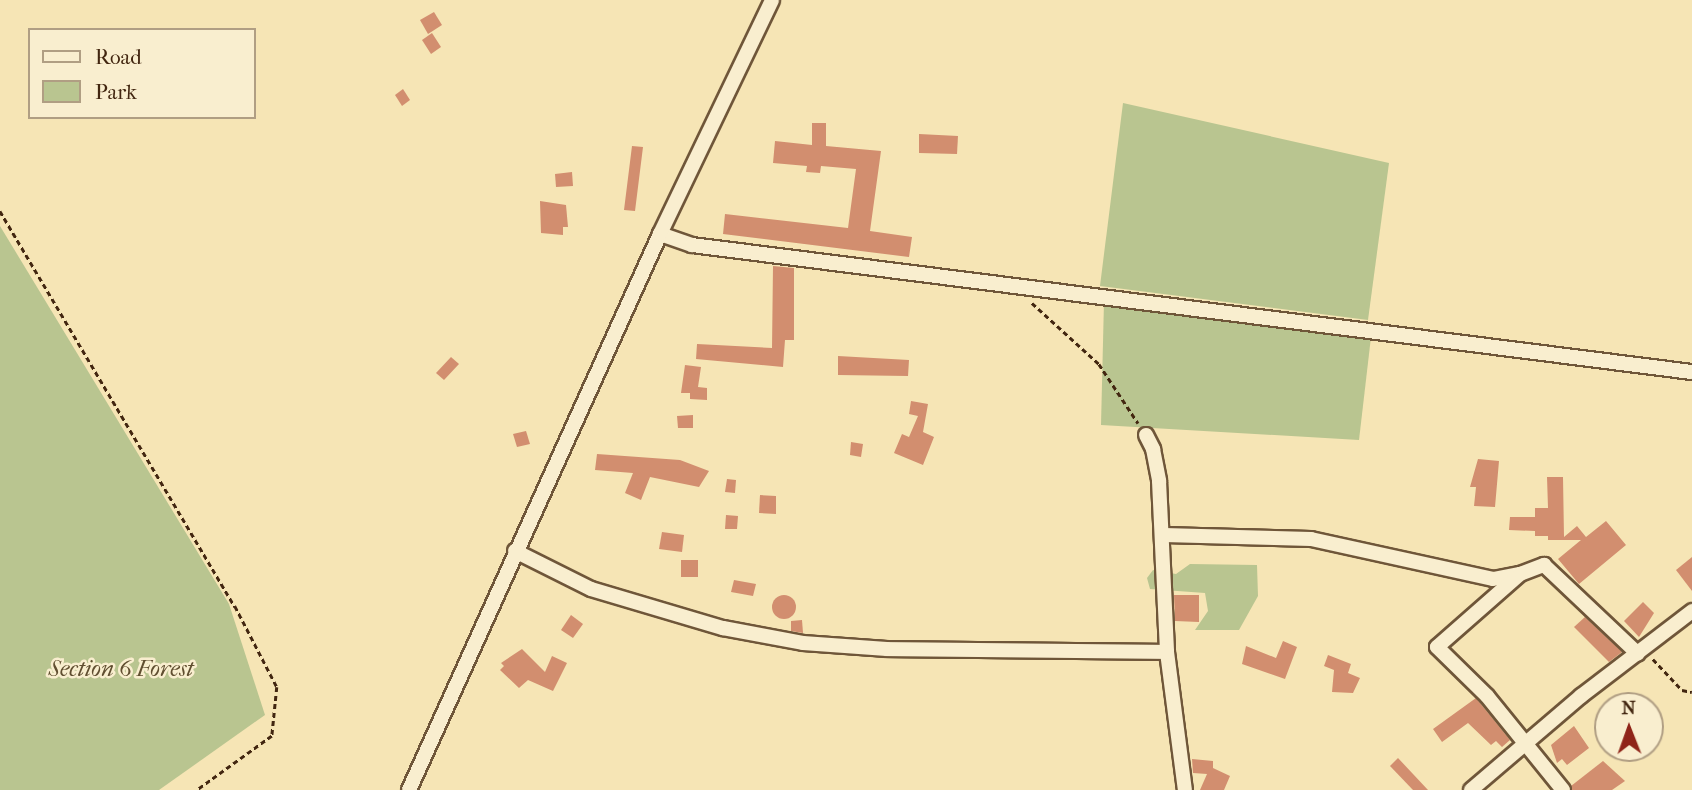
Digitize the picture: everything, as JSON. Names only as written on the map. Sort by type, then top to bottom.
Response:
[{"type":"street","points":[[409,790],[660,234],[772,0]]},
{"type":"street","points":[[660,234],[692,245],[1692,372]]},
{"type":"street","points":[[1146,435],[1153,449],[1164,535],[1167,652],[1185,790]]},
{"type":"street","points":[[1164,535],[1311,539],[1493,579],[1520,574],[1544,565],[1641,651]]},
{"type":"street","points":[[515,551],[591,589],[723,628],[803,643],[887,649],[1167,652]]},
{"type":"street","points":[[1520,574],[1437,647],[1527,742],[1563,790]]},
{"type":"street","points":[[1471,790],[1692,611]]},
{"type":"path","points":[[0,211],[234,606],[277,687],[272,736],[197,790]]},
{"type":"path","points":[[1013,284],[1099,364],[1146,435]]},
{"type":"path","points":[[1641,651],[1682,690],[1692,692]]},
{"type":"green space","points":[[1123,103],[1389,163],[1368,320],[1100,286]]},
{"type":"green space","name":"Section 6 Forest","points":[[0,226],[229,604],[265,715],[159,790],[0,790]]},
{"type":"green space","points":[[1104,301],[1371,337],[1359,440],[1101,425]]},
{"type":"green space","points":[[1190,564],[1257,565],[1258,596],[1239,630],[1195,630],[1208,611],[1205,593],[1150,589],[1147,578],[1153,570],[1176,574]]},
{"type":"building","points":[[434,12],[442,25],[428,34],[420,20]]},
{"type":"building","points":[[432,33],[441,47],[431,54],[422,40]]},
{"type":"building","points":[[403,89],[410,100],[402,106],[395,95]]},
{"type":"building","points":[[812,123],[826,123],[826,146],[881,151],[870,231],[912,237],[909,257],[723,234],[725,214],[848,228],[856,169],[821,166],[820,173],[806,172],[807,166],[773,163],[775,141],[812,145]]},
{"type":"building","points":[[919,134],[958,136],[957,154],[919,153]]},
{"type":"building","points":[[632,146],[643,147],[635,211],[624,210]]},
{"type":"building","points":[[572,172],[573,186],[556,187],[555,174]]},
{"type":"building","points":[[540,201],[566,205],[568,227],[563,227],[563,235],[541,233]]},
{"type":"building","points":[[773,266],[794,268],[794,340],[785,340],[783,367],[696,359],[697,344],[772,348]]},
{"type":"building","points":[[838,356],[909,360],[908,376],[838,375]]},
{"type":"building","points":[[451,357],[459,364],[444,380],[436,373]]},
{"type":"building","points":[[685,365],[701,367],[698,387],[707,388],[707,400],[690,399],[690,393],[681,393]]},
{"type":"building","points":[[911,401],[928,404],[923,432],[934,437],[923,465],[894,453],[902,434],[909,437],[918,416],[909,414]]},
{"type":"building","points":[[693,415],[693,428],[678,428],[677,416]]},
{"type":"building","points":[[526,431],[530,444],[517,447],[513,434]]},
{"type":"building","points":[[851,442],[863,444],[861,457],[850,455]]},
{"type":"building","points":[[597,454],[680,460],[709,471],[699,487],[650,477],[641,500],[625,493],[633,473],[595,470]]},
{"type":"building","points":[[1478,459],[1499,461],[1495,507],[1474,506],[1476,487],[1470,487]]},
{"type":"building","points":[[1547,477],[1563,477],[1564,537],[1577,526],[1586,537],[1606,521],[1626,545],[1579,584],[1558,559],[1581,540],[1548,540],[1548,536],[1535,536],[1535,531],[1509,530],[1510,517],[1535,517],[1535,508],[1548,508]]},
{"type":"building","points":[[727,479],[736,480],[735,493],[725,492]]},
{"type":"building","points":[[760,495],[776,496],[776,514],[759,513]]},
{"type":"building","points":[[726,515],[738,516],[737,529],[725,529]]},
{"type":"building","points":[[662,532],[684,535],[682,552],[659,549]]},
{"type":"building","points":[[1692,557],[1692,591],[1676,570]]},
{"type":"building","points":[[681,560],[698,560],[698,577],[681,577]]},
{"type":"building","points":[[734,580],[756,584],[753,596],[731,592]]},
{"type":"building","points":[[784,595],[792,599],[796,607],[792,615],[784,619],[776,615],[772,607],[776,599]]},
{"type":"building","points":[[1174,595],[1199,595],[1199,622],[1175,621]]},
{"type":"building","points":[[1643,602],[1654,613],[1639,637],[1624,621]]},
{"type":"building","points":[[571,615],[583,624],[573,638],[561,630]]},
{"type":"building","points":[[1585,617],[1622,652],[1609,662],[1574,627]]},
{"type":"building","points":[[802,620],[803,633],[791,631],[791,621]]},
{"type":"building","points":[[1283,641],[1297,647],[1285,679],[1242,664],[1246,646],[1276,658]]},
{"type":"building","points":[[522,649],[545,672],[552,656],[567,663],[553,691],[528,680],[519,688],[500,670],[504,666],[501,663]]},
{"type":"building","points":[[1328,655],[1351,664],[1348,673],[1360,678],[1353,693],[1332,692],[1334,670],[1324,666]]},
{"type":"building","points":[[1476,698],[1510,740],[1502,747],[1496,741],[1491,745],[1468,723],[1442,742],[1433,729]]},
{"type":"building","points":[[1574,726],[1589,748],[1567,765],[1562,759],[1557,763],[1551,745]]},
{"type":"building","points":[[1398,758],[1428,790],[1413,790],[1390,766]]},
{"type":"building","points":[[1192,759],[1213,761],[1213,768],[1230,776],[1224,790],[1200,790],[1207,774],[1193,773]]},
{"type":"building","points":[[1602,762],[1625,781],[1612,790],[1572,790],[1571,786]]}]
